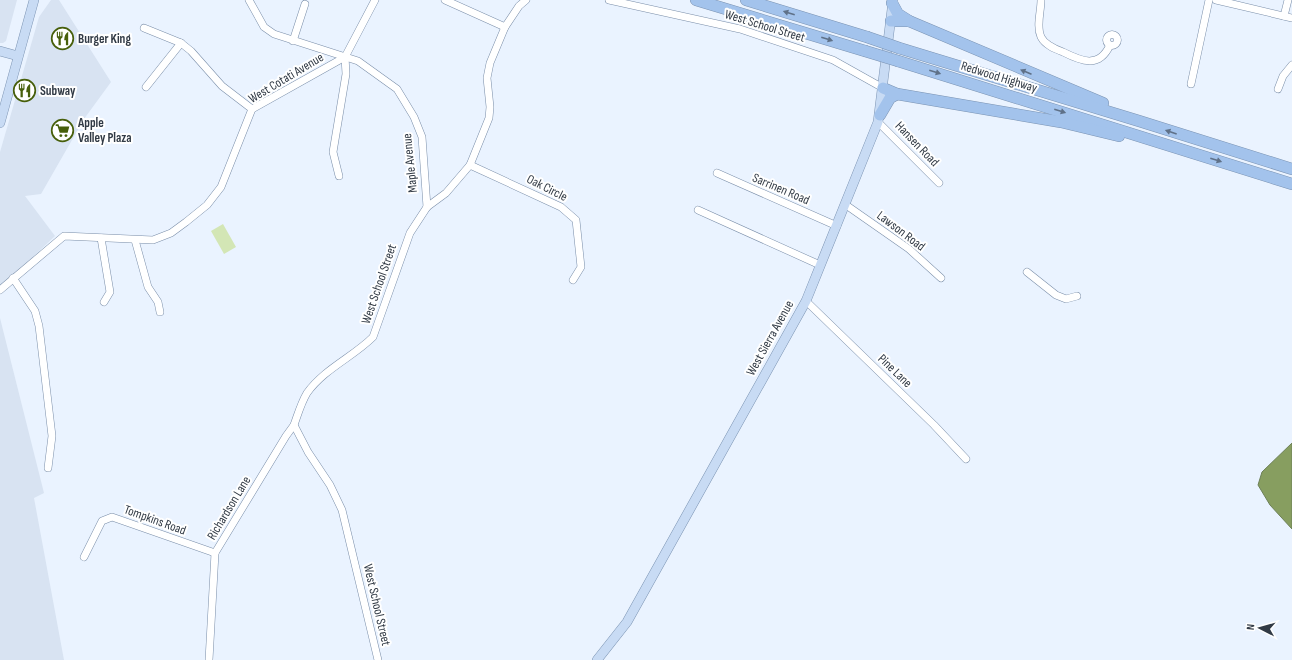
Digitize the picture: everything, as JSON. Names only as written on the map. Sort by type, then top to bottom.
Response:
[{"type":"highway","name":"Redwood Highway","points":[[696,0],[898,61],[1292,184]]},
{"type":"highway","name":"Redwood Highway","points":[[746,0],[1139,120],[1292,169]]},
{"type":"highway","points":[[893,2],[898,14],[909,21],[1117,109],[1139,120]]},
{"type":"highway","points":[[891,21],[909,21]]},
{"type":"highway","points":[[882,88],[897,94],[1061,122],[1179,148]]},
{"type":"highway","points":[[879,119],[890,98],[897,94]]},
{"type":"main road","points":[[0,123],[34,0]]},
{"type":"main road","name":"West Sierra Avenue","points":[[597,660],[627,622],[806,301],[846,205],[879,119],[893,2]]},
{"type":"main road","points":[[0,51],[18,56]]},
{"type":"street","name":"Maple Avenue","points":[[249,0],[264,27],[274,34],[358,61],[397,89],[414,117],[422,137],[427,207]]},
{"type":"street","name":"West Cotati Avenue","points":[[0,290],[64,236],[153,240],[163,237],[207,205],[221,187],[252,108],[345,57],[375,0]]},
{"type":"street","points":[[445,0],[505,27]]},
{"type":"street","name":"West School Street","points":[[378,660],[342,510],[330,485],[308,452],[294,425],[301,404],[319,380],[374,337],[410,234],[427,207],[446,193],[470,165],[489,118],[490,107],[487,78],[505,27],[519,6],[526,0]]},
{"type":"street","name":"West School Street","points":[[609,0],[740,29],[833,60],[882,88]]},
{"type":"street","points":[[1041,0],[1039,32],[1046,44],[1087,62],[1102,56],[1110,45]]},
{"type":"street","points":[[1191,84],[1209,0]]},
{"type":"street","points":[[1216,0],[1292,18]]},
{"type":"street","points":[[1284,16],[1288,0]]},
{"type":"street","points":[[293,41],[305,4]]},
{"type":"street","points":[[144,28],[181,42],[222,86],[252,108]]},
{"type":"street","points":[[146,87],[181,42]]},
{"type":"street","points":[[339,176],[333,152],[346,74],[345,57]]},
{"type":"street","points":[[1278,89],[1283,76],[1292,65]]},
{"type":"street","name":"Hansen Road","points":[[879,119],[939,183]]},
{"type":"street","name":"Oak Circle","points":[[470,165],[562,207],[576,220],[582,267],[573,280]]},
{"type":"street","name":"Sarrinen Road","points":[[717,173],[837,226]]},
{"type":"street","name":"Lawson Road","points":[[846,205],[909,249],[941,278]]},
{"type":"street","points":[[698,210],[820,265]]},
{"type":"street","points":[[101,238],[110,292],[104,302]]},
{"type":"street","points":[[136,240],[148,288],[158,302],[160,312]]},
{"type":"street","points":[[1027,272],[1056,295],[1066,299],[1077,296]]},
{"type":"street","points":[[13,278],[35,311],[39,326],[52,436],[48,468]]},
{"type":"street","name":"Pine Lane","points":[[806,301],[934,425],[966,459]]},
{"type":"street","name":"Richardson Lane","points":[[209,660],[215,553],[294,425]]},
{"type":"street","name":"Tompkins Road","points":[[84,557],[102,521],[112,517],[215,553]]},
{"type":"shaded area","points":[[0,0],[17,0],[6,41],[3,43],[0,43]]},
{"type":"shaded area","points":[[51,0],[59,0],[111,82],[84,119],[41,194],[25,196],[55,236],[0,288],[0,152],[39,17]]},
{"type":"shaded area","points":[[223,224],[236,247],[224,254],[211,231]]},
{"type":"shaded area","points":[[0,318],[44,493],[34,498],[64,660],[0,660]]},
{"type":"shaded area","points":[[1292,443],[1292,529],[1270,505],[1258,485],[1262,472]]},
{"type":"place","name":"Burger King","points":[[62,39]]},
{"type":"place","name":"Subway","points":[[25,91]]},
{"type":"place","name":"Apple Valley Plaza","points":[[62,130]]}]
